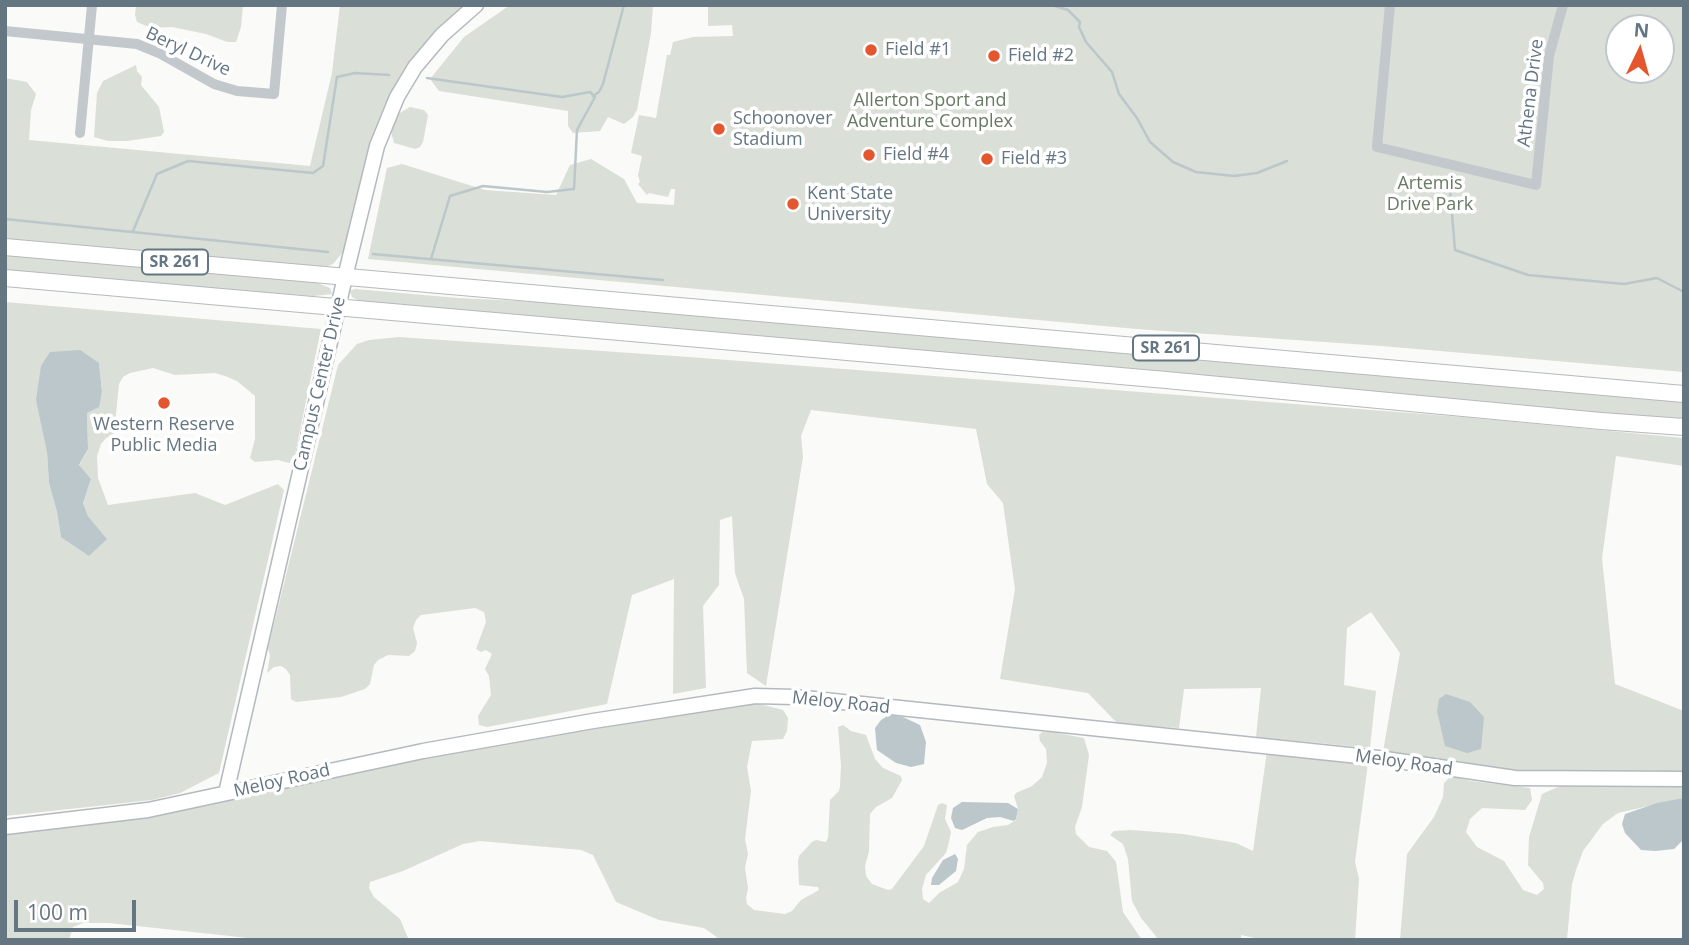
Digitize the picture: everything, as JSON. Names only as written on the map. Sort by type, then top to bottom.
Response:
[{"type":"main road","name":"SR 261","points":[[5,247],[1684,394]]},
{"type":"main road","name":"SR 261","points":[[5,278],[1684,427]]},
{"type":"street","points":[[80,133],[92,5]]},
{"type":"street","name":"Beryl Drive","points":[[5,31],[136,44],[159,53],[214,84],[237,90],[274,94],[282,5]]},
{"type":"street","name":"Campus Center Drive","points":[[226,793],[374,158],[397,97],[428,50],[476,5]]},
{"type":"street","name":"Athena Drive","points":[[1390,5],[1377,147],[1536,186],[1549,56],[1563,5]]},
{"type":"street","name":"Meloy Road","points":[[5,827],[148,810],[365,762],[497,737],[690,704],[755,696],[795,697],[1378,758],[1515,779],[1684,779]]},
{"type":"green space","points":[[136,5],[243,5],[241,27],[236,42],[172,27],[151,28],[137,22]]},
{"type":"green space","points":[[340,5],[467,5],[420,49],[390,98],[366,162],[343,252],[333,264],[326,267],[5,240],[5,78],[27,82],[36,94],[31,110],[29,140],[310,166],[332,73]]},
{"type":"green space","points":[[510,5],[653,5],[651,33],[637,110],[633,117],[624,124],[608,117],[600,131],[573,133],[568,126],[568,111],[439,91],[430,79],[464,37]]},
{"type":"green space","points":[[708,5],[1684,5],[1684,372],[1382,346],[1137,329],[368,259],[387,168],[402,164],[485,190],[556,195],[570,165],[591,159],[624,179],[637,203],[674,205],[675,189],[671,189],[668,197],[649,193],[647,195],[638,184],[642,156],[631,153],[639,115],[656,118],[667,55],[670,55],[673,42],[693,37],[733,36],[732,25],[708,26]]},
{"type":"green space","points":[[136,65],[142,77],[141,85],[159,107],[164,132],[161,136],[127,141],[108,141],[94,137],[97,93],[103,81]]},
{"type":"green space","points":[[410,107],[424,110],[428,115],[423,142],[415,149],[394,143],[391,132],[398,114]]},
{"type":"green space","points":[[5,254],[315,282],[330,288],[332,294],[314,296],[5,273]]},
{"type":"green space","points":[[355,289],[561,303],[1684,402],[1684,420],[365,304],[352,297],[350,291]]},
{"type":"green space","points":[[5,302],[321,329],[293,464],[278,460],[255,462],[250,458],[255,439],[255,396],[237,381],[215,373],[175,375],[153,368],[123,377],[119,384],[114,434],[101,444],[97,456],[98,478],[108,505],[195,493],[225,505],[278,484],[284,490],[219,773],[180,793],[152,800],[5,816]],"holes":[[[99,363],[102,392],[98,407],[87,413],[88,449],[79,466],[91,479],[83,503],[88,516],[107,539],[61,537],[49,483],[47,452]]]},
{"type":"green space","points":[[399,337],[1462,417],[1684,438],[1684,466],[1616,456],[1602,558],[1615,684],[1684,711],[1684,771],[1518,772],[1383,752],[1400,653],[1371,612],[1347,628],[1344,685],[1376,691],[1370,748],[1256,737],[1261,688],[1184,689],[1179,728],[1118,724],[1088,693],[1000,679],[1015,589],[1003,503],[987,484],[976,429],[811,410],[801,436],[803,457],[766,686],[747,673],[744,599],[735,573],[732,516],[720,520],[719,585],[703,606],[706,688],[673,694],[674,579],[632,595],[607,704],[487,727],[479,725],[478,716],[491,695],[489,676],[485,669],[492,654],[476,649],[486,622],[484,612],[475,608],[421,615],[413,628],[417,643],[415,651],[409,656],[388,655],[378,660],[374,665],[370,684],[365,689],[341,697],[296,702],[291,699],[290,675],[286,669],[281,666],[274,667],[267,673],[270,656],[268,648],[338,365],[357,344]]},
{"type":"green space","points":[[748,701],[783,710],[788,718],[783,739],[752,741],[747,767],[751,791],[745,839],[748,854],[745,868],[748,888],[746,898],[747,904],[754,910],[785,914],[792,911],[801,900],[819,890],[818,887],[799,885],[798,861],[799,856],[812,842],[826,842],[828,838],[830,800],[840,786],[838,727],[843,725],[851,731],[866,735],[875,759],[883,768],[901,776],[902,780],[892,798],[876,807],[870,814],[869,851],[865,866],[866,876],[872,884],[892,889],[924,846],[938,805],[947,805],[945,819],[951,832],[946,853],[926,875],[922,889],[923,899],[929,903],[939,893],[958,882],[964,869],[967,845],[978,832],[1008,825],[1016,820],[1018,809],[1014,796],[1042,777],[1047,763],[1046,749],[1039,735],[1042,732],[1052,732],[1084,738],[1089,755],[1082,807],[1075,827],[1076,834],[1089,847],[1107,851],[1116,862],[1123,912],[1142,940],[721,940],[704,928],[659,920],[616,902],[593,855],[581,850],[480,841],[463,844],[403,871],[370,882],[369,888],[374,897],[400,919],[409,940],[267,940],[109,923],[83,923],[73,927],[69,940],[5,940],[5,833],[580,728],[738,706]]},
{"type":"green space","points":[[1267,751],[1368,763],[1355,862],[1359,879],[1355,940],[1264,940],[1241,935],[1241,940],[1159,940],[1141,918],[1132,901],[1128,859],[1123,844],[1110,835],[1114,831],[1131,830],[1183,834],[1236,843],[1253,851]]},
{"type":"green space","points":[[1451,776],[1530,788],[1532,800],[1525,810],[1482,808],[1470,819],[1466,832],[1477,847],[1504,861],[1523,890],[1537,895],[1544,889],[1543,883],[1528,865],[1529,837],[1542,794],[1565,784],[1684,783],[1684,798],[1618,813],[1603,824],[1583,851],[1576,870],[1572,884],[1567,940],[1400,940],[1407,854],[1434,817],[1443,797],[1444,783]]},
{"type":"shaded area","points":[[80,350],[99,363],[102,392],[99,407],[87,413],[88,449],[79,465],[91,479],[83,503],[88,516],[107,539],[89,556],[61,537],[49,483],[47,452],[36,400],[41,366],[50,352]]},
{"type":"shaded area","points":[[1446,694],[1470,702],[1484,717],[1481,749],[1467,753],[1445,746],[1437,711],[1439,699]]},
{"type":"shaded area","points":[[889,715],[903,717],[920,725],[926,742],[924,764],[911,767],[896,763],[877,750],[875,728]]},
{"type":"shaded area","points":[[1684,798],[1684,839],[1674,849],[1641,850],[1625,833],[1622,824],[1625,814],[1657,803]]},
{"type":"shaded area","points":[[962,802],[1008,803],[1018,809],[1016,819],[987,818],[962,830],[955,828],[951,818],[953,808]]},
{"type":"shaded area","points":[[955,854],[958,859],[956,871],[939,885],[931,885],[932,878],[943,860]]},
{"type":"waterway","points":[[593,96],[603,84],[624,5]]},
{"type":"waterway","points":[[1052,5],[1068,10],[1080,22],[1079,27],[1086,42],[1112,72],[1119,94],[1137,118],[1150,142],[1173,162],[1196,172],[1234,176],[1257,173],[1287,161]]},
{"type":"waterway","points":[[133,231],[157,174],[188,161],[313,173],[323,166],[337,77],[355,73],[389,75]]},
{"type":"waterway","points":[[427,78],[562,97],[590,92],[595,97],[577,130],[574,189],[547,192],[483,186],[450,196],[431,259]]},
{"type":"waterway","points":[[1446,182],[1450,189],[1455,250],[1528,275],[1624,284],[1657,278],[1684,292]]},
{"type":"waterway","points":[[5,219],[328,252]]},
{"type":"waterway","points":[[373,254],[663,280]]},
{"type":"place","name":"Field #1","points":[[871,50]]},
{"type":"place","name":"Field #2","points":[[994,56]]},
{"type":"place","name":"Schoonover Stadium","points":[[719,129]]},
{"type":"place","name":"Field #4","points":[[869,155]]},
{"type":"place","name":"Field #3","points":[[987,159]]},
{"type":"place","name":"Kent State University","points":[[793,204]]},
{"type":"place","name":"Western Reserve Public Media","points":[[164,403]]},
{"type":"park label","name":"Allerton Sport and Adventure Complex","points":[[930,111]]},
{"type":"park label","name":"Artemis Drive Park","points":[[1430,194]]}]
